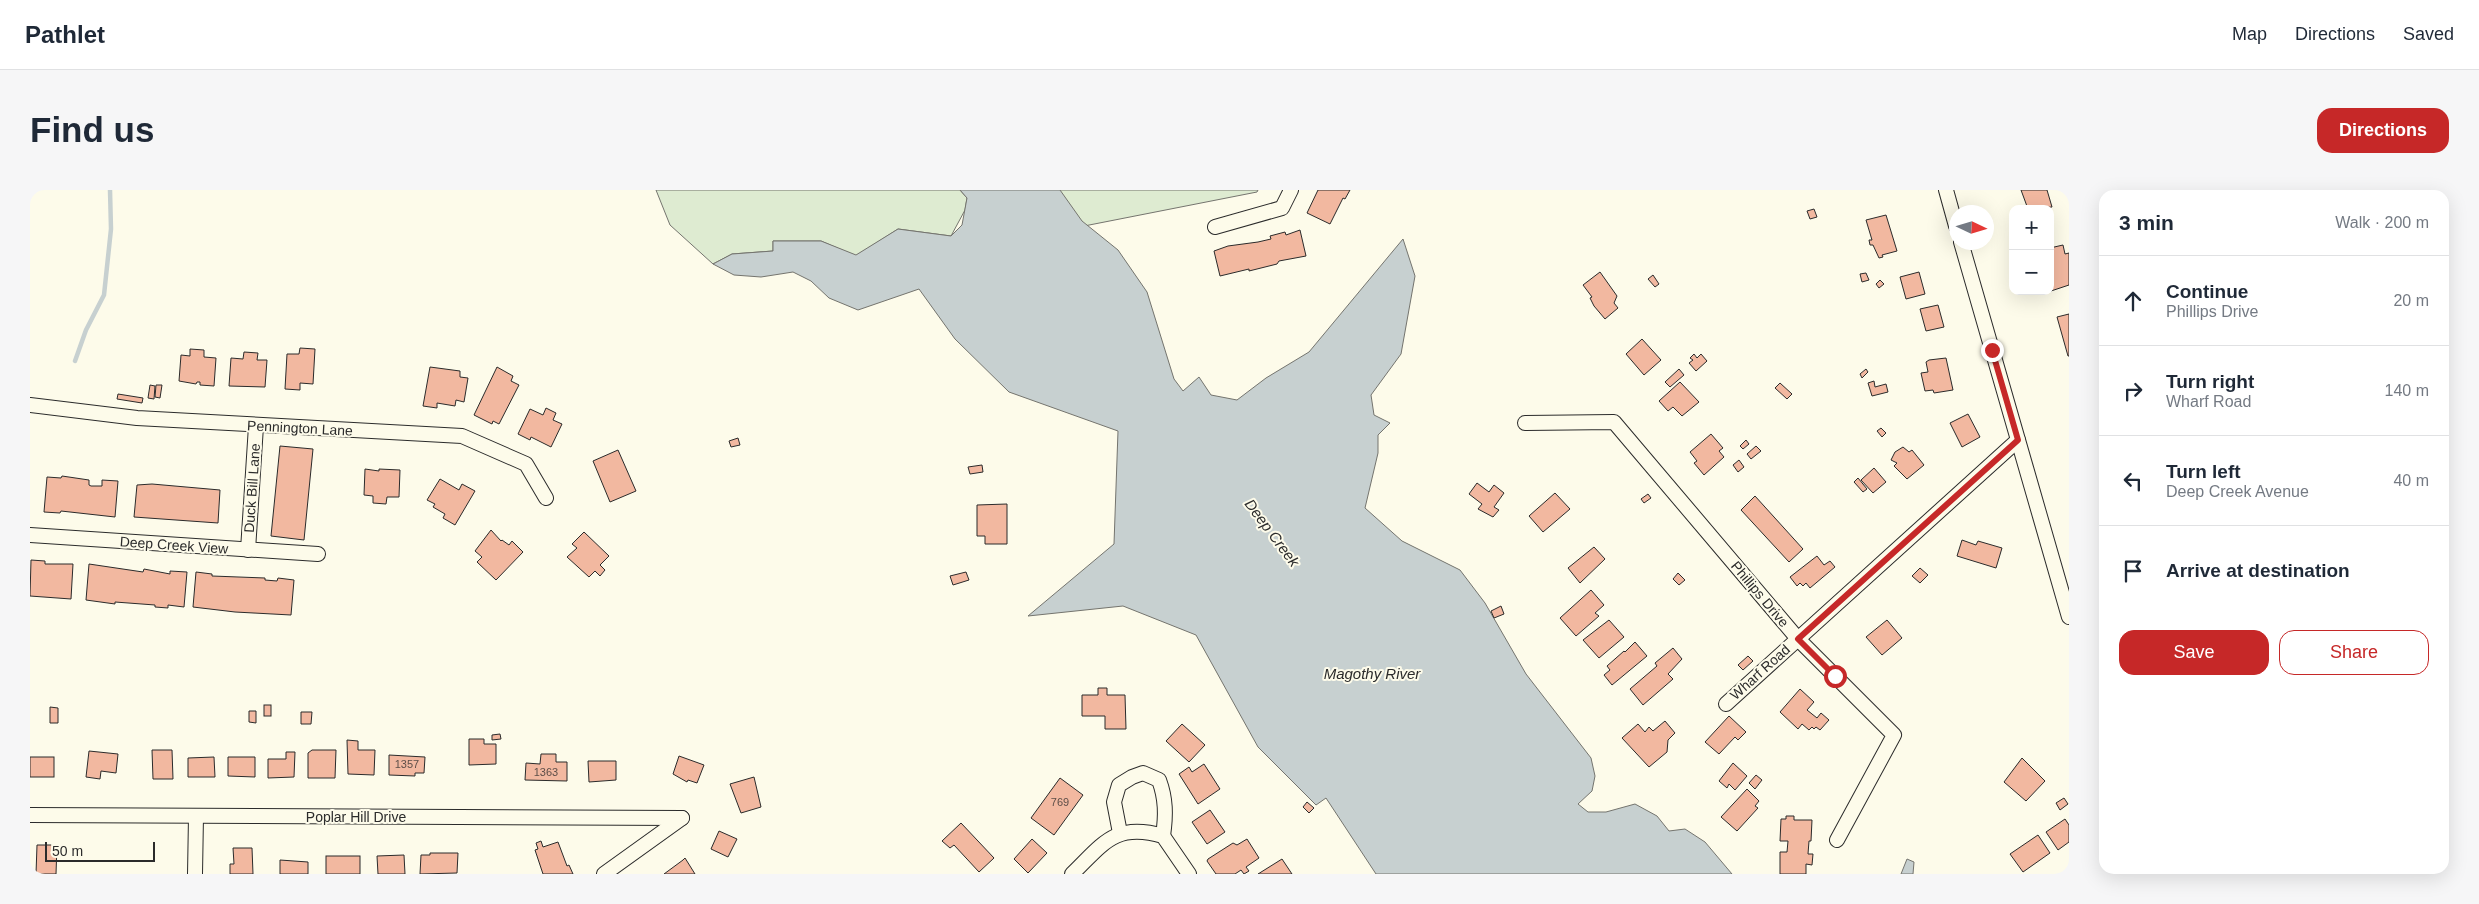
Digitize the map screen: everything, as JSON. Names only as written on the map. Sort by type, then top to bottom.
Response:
[{"type":"street","points":[[1215,227],[1282,208],[1291,190]]},
{"type":"street","points":[[1946,190],[1950,205]]},
{"type":"street","points":[[1963,250],[2069,617]]},
{"type":"street","name":"Pennington Lane","points":[[30,405],[136,418],[462,436],[526,464],[546,498]]},
{"type":"street","name":"Phillips Drive","points":[[1525,423],[1614,422],[1798,639],[1894,735],[1836,840]]},
{"type":"street","name":"Duck Bill Lane","points":[[248,550],[256,426]]},
{"type":"street","name":"Wharf Road","points":[[1726,704],[2018,440]]},
{"type":"street","name":"Deep Creek View","points":[[30,535],[318,554]]},
{"type":"street","points":[[1120,833],[1114,802],[1119,785],[1132,776],[1143,773],[1159,780],[1166,810],[1163,836],[1189,874]]},
{"type":"street","name":"Poplar Hill Drive","points":[[30,815],[682,818],[604,874]]},
{"type":"street","points":[[195,874],[196,816]]},
{"type":"street","points":[[1072,874],[1098,846],[1120,833],[1142,831],[1163,836]]},
{"type":"green space","points":[[656,190],[960,190],[967,198],[965,210],[951,236],[898,229],[856,256],[821,241],[773,241],[773,251],[732,254],[713,264],[670,225]]},
{"type":"green space","points":[[1049,190],[1258,190],[1257,192],[1074,228]]},
{"type":"water","name":"Magothy River","points":[[960,190],[1060,190],[1082,221],[1118,250],[1147,292],[1174,379],[1183,391],[1199,377],[1211,395],[1237,400],[1266,378],[1309,352],[1403,239],[1415,276],[1401,354],[1371,395],[1374,415],[1390,423],[1378,435],[1378,453],[1365,508],[1402,541],[1460,570],[1485,603],[1526,674],[1591,758],[1595,776],[1592,791],[1578,804],[1588,812],[1606,812],[1635,804],[1657,816],[1669,831],[1685,829],[1705,842],[1732,874],[1376,874],[1326,798],[1316,805],[1258,747],[1196,635],[1123,606],[1028,616],[1114,544],[1118,431],[1009,392],[955,339],[919,289],[858,310],[829,298],[811,281],[793,272],[761,277],[734,275],[713,264],[732,254],[773,251],[773,241],[821,241],[856,255],[898,229],[951,236],[962,225],[967,198]]},
{"type":"water","points":[[1907,859],[1914,862],[1913,874],[1901,874]]},
{"type":"building","points":[[1318,190],[1350,190],[1345,199],[1343,198],[1330,224],[1307,213]]},
{"type":"building","points":[[2021,190],[2047,190],[2051,205],[2027,205]]},
{"type":"building","points":[[1814,209],[1817,217],[1810,219],[1807,211]]},
{"type":"building","points":[[1886,215],[1897,251],[1882,255],[1883,257],[1879,258],[1873,245],[1870,245],[1869,240],[1872,240],[1866,220]]},
{"type":"building","points":[[1300,230],[1306,256],[1279,261],[1277,264],[1249,271],[1249,269],[1220,276],[1214,251],[1228,246],[1271,239],[1270,236],[1285,232],[1286,235]]},
{"type":"building","points":[[2063,245],[2065,254],[2069,253],[2069,285],[2054,290],[2054,250],[2054,247]]},
{"type":"building","points":[[1600,272],[1617,296],[1614,303],[1618,308],[1605,319],[1594,306],[1590,298],[1592,297],[1583,285]]},
{"type":"building","points":[[1919,272],[1925,294],[1906,299],[1900,277]]},
{"type":"building","points":[[1866,273],[1869,280],[1862,282],[1860,274]]},
{"type":"building","points":[[1653,275],[1659,284],[1655,287],[1648,279]]},
{"type":"building","points":[[1880,280],[1884,284],[1879,288],[1876,284]]},
{"type":"building","points":[[1938,305],[1944,327],[1926,331],[1920,309]]},
{"type":"building","points":[[2069,314],[2069,356],[2068,356],[2057,317]]},
{"type":"building","points":[[1642,339],[1661,360],[1644,375],[1626,354]]},
{"type":"building","points":[[300,348],[315,349],[313,384],[300,383],[300,390],[285,389],[287,354],[299,354]]},
{"type":"building","points":[[190,349],[204,350],[204,357],[216,358],[214,386],[200,385],[200,382],[196,384],[179,381],[181,355],[190,356]]},
{"type":"building","points":[[244,352],[258,353],[257,360],[267,360],[265,387],[229,386],[231,358],[243,359]]},
{"type":"building","points":[[1694,354],[1697,358],[1701,354],[1707,361],[1696,371],[1689,363],[1693,360],[1690,358]]},
{"type":"building","points":[[1946,358],[1953,390],[1934,393],[1933,390],[1925,391],[1921,373],[1928,372],[1926,362]]},
{"type":"building","points":[[430,367],[460,371],[460,377],[468,378],[464,402],[456,400],[455,406],[437,403],[437,408],[423,406]]},
{"type":"building","points":[[497,367],[513,376],[511,381],[519,385],[499,424],[493,421],[492,424],[474,415]]},
{"type":"building","points":[[1679,369],[1684,375],[1670,387],[1665,382]]},
{"type":"building","points":[[1866,369],[1868,372],[1862,378],[1860,374]]},
{"type":"building","points":[[1874,381],[1875,387],[1886,384],[1888,392],[1872,396],[1868,383]]},
{"type":"building","points":[[1680,382],[1699,402],[1682,416],[1673,407],[1668,411],[1659,401]]},
{"type":"building","points":[[1780,383],[1792,394],[1787,399],[1775,388]]},
{"type":"building","points":[[150,385],[155,386],[154,399],[148,398]]},
{"type":"building","points":[[156,385],[162,385],[160,398],[155,397]]},
{"type":"building","points":[[118,394],[143,398],[142,403],[117,399]]},
{"type":"building","points":[[546,408],[556,413],[553,420],[562,424],[551,447],[531,437],[530,440],[518,434],[530,409],[543,415]]},
{"type":"building","points":[[1968,414],[1980,437],[1962,447],[1950,423]]},
{"type":"building","points":[[1881,428],[1886,433],[1882,437],[1877,431]]},
{"type":"building","points":[[1711,434],[1723,448],[1719,451],[1724,457],[1704,475],[1694,463],[1697,461],[1690,452]]},
{"type":"building","points":[[738,438],[740,445],[731,447],[729,441]]},
{"type":"building","points":[[1746,440],[1749,444],[1743,449],[1740,446]]},
{"type":"building","points":[[280,446],[313,449],[304,540],[271,536]]},
{"type":"building","points":[[1756,446],[1761,451],[1751,459],[1747,454]]},
{"type":"building","points":[[1903,447],[1909,452],[1912,450],[1924,465],[1907,479],[1894,466],[1897,463],[1891,460],[1895,452]]},
{"type":"building","points":[[618,450],[636,491],[610,502],[593,461]]},
{"type":"building","points":[[1739,460],[1744,467],[1738,472],[1733,465]]},
{"type":"building","points":[[982,465],[983,472],[970,474],[968,467]]},
{"type":"building","points":[[1874,468],[1886,482],[1873,493],[1861,480]]},
{"type":"building","points":[[365,469],[379,471],[379,469],[400,470],[399,497],[387,497],[386,504],[373,503],[373,496],[364,495]]},
{"type":"building","points":[[62,476],[89,480],[89,485],[91,486],[102,486],[102,480],[118,481],[115,517],[61,511],[60,513],[44,512],[47,477],[61,478]]},
{"type":"building","points":[[1858,478],[1867,489],[1863,492],[1854,482]]},
{"type":"building","points":[[440,479],[459,490],[462,484],[475,491],[455,525],[443,518],[445,514],[433,507],[435,504],[427,500]]},
{"type":"building","points":[[1477,483],[1489,492],[1494,485],[1504,493],[1494,507],[1499,510],[1493,517],[1478,509],[1482,504],[1469,494]]},
{"type":"building","points":[[152,484],[220,490],[218,523],[134,517],[137,485]]},
{"type":"building","points":[[1555,493],[1570,509],[1543,532],[1529,516]]},
{"type":"building","points":[[1648,494],[1651,498],[1644,503],[1641,499]]},
{"type":"building","points":[[1755,496],[1803,549],[1789,562],[1741,510]]},
{"type":"building","points":[[1007,504],[1007,544],[985,544],[985,536],[977,536],[977,505]]},
{"type":"building","points":[[491,530],[501,541],[509,545],[512,541],[523,552],[496,580],[477,562],[482,557],[475,551]]},
{"type":"building","points":[[584,532],[609,556],[600,565],[605,570],[600,576],[595,571],[589,577],[567,557],[577,548],[572,544]]},
{"type":"building","points":[[1962,540],[1976,545],[1978,541],[2002,548],[1996,568],[1957,556]]},
{"type":"building","points":[[1594,547],[1605,559],[1580,583],[1568,568]]},
{"type":"building","points":[[1817,556],[1824,565],[1830,561],[1835,567],[1810,588],[1806,583],[1803,586],[1800,583],[1797,586],[1790,577]]},
{"type":"building","points":[[31,560],[45,561],[45,564],[73,564],[71,599],[30,596]]},
{"type":"building","points":[[89,564],[143,572],[144,569],[170,574],[170,571],[187,572],[184,607],[168,605],[168,608],[155,607],[155,605],[115,602],[115,604],[86,600]]},
{"type":"building","points":[[1920,568],[1928,575],[1920,583],[1912,576]]},
{"type":"building","points":[[196,572],[212,574],[212,576],[265,578],[265,580],[277,581],[278,578],[294,580],[291,615],[235,612],[193,607]]},
{"type":"building","points":[[966,572],[969,580],[953,585],[950,576]]},
{"type":"building","points":[[1678,573],[1685,580],[1679,585],[1673,579]]},
{"type":"building","points":[[1591,590],[1604,605],[1595,613],[1599,616],[1576,636],[1560,618]]},
{"type":"building","points":[[1501,606],[1504,614],[1494,618],[1491,611]]},
{"type":"building","points":[[1609,620],[1624,637],[1599,658],[1583,640]]},
{"type":"building","points":[[1887,620],[1902,638],[1882,655],[1866,637]]},
{"type":"building","points":[[1635,642],[1647,656],[1612,685],[1604,675],[1610,670],[1607,666]]},
{"type":"building","points":[[1673,648],[1682,659],[1668,674],[1673,679],[1643,705],[1630,689],[1657,666],[1655,663]]},
{"type":"building","points":[[1748,656],[1753,661],[1743,670],[1738,665]]},
{"type":"building","points":[[1098,688],[1107,688],[1107,695],[1125,695],[1126,729],[1105,729],[1105,716],[1082,716],[1082,695],[1098,695]]},
{"type":"building","points":[[1800,689],[1814,702],[1807,710],[1817,718],[1821,713],[1829,720],[1820,730],[1812,727],[1809,730],[1802,724],[1798,729],[1780,712]]},
{"type":"building","points":[[264,705],[271,705],[271,716],[264,716]]},
{"type":"building","points":[[50,707],[58,708],[58,723],[50,723]]},
{"type":"building","points":[[249,711],[256,711],[256,723],[249,722]]},
{"type":"building","points":[[301,712],[312,712],[311,724],[301,724]]},
{"type":"building","points":[[1729,716],[1746,732],[1738,740],[1735,737],[1719,754],[1705,742]]},
{"type":"building","points":[[1665,721],[1675,733],[1668,740],[1667,752],[1649,767],[1622,738],[1638,724],[1645,732],[1649,727],[1653,731]]},
{"type":"building","points":[[1182,724],[1205,745],[1189,762],[1166,741]]},
{"type":"building","points":[[500,734],[501,739],[492,740],[492,735]]},
{"type":"building","points":[[469,739],[484,739],[484,744],[496,744],[496,764],[469,765]]},
{"type":"building","points":[[347,740],[358,741],[358,750],[375,750],[374,775],[348,774]]},
{"type":"building","points":[[152,750],[172,750],[173,779],[153,779]]},
{"type":"building","points":[[312,750],[336,750],[335,778],[308,778],[308,753]]},
{"type":"building","points":[[89,751],[118,754],[116,773],[101,771],[100,779],[86,777]]},
{"type":"building","points":[[286,752],[295,752],[294,777],[268,778],[268,759],[286,759]]},
{"type":"building","points":[[541,754],[556,754],[556,762],[567,762],[567,781],[525,780],[526,763],[540,764]]},
{"type":"building","points":[[389,755],[425,757],[424,773],[415,773],[415,776],[389,775]]},
{"type":"building","points":[[679,756],[704,765],[697,783],[688,780],[687,782],[673,774]]},
{"type":"building","points":[[30,757],[54,757],[54,777],[30,777]]},
{"type":"building","points":[[214,757],[215,777],[188,777],[188,758]]},
{"type":"building","points":[[228,757],[255,757],[255,777],[228,776]]},
{"type":"building","points":[[2022,758],[2045,781],[2026,801],[2004,782]]},
{"type":"building","points":[[588,761],[616,761],[616,780],[589,782]]},
{"type":"building","points":[[1733,763],[1747,776],[1735,790],[1729,784],[1727,788],[1719,781]]},
{"type":"building","points":[[1204,764],[1220,789],[1198,804],[1179,774],[1189,767],[1192,772]]},
{"type":"building","points":[[1756,775],[1762,780],[1755,789],[1749,783]]},
{"type":"building","points":[[754,777],[761,807],[741,813],[730,784]]},
{"type":"building","points":[[1060,778],[1083,795],[1054,835],[1031,818]]},
{"type":"building","points":[[1747,789],[1759,801],[1755,806],[1758,808],[1737,831],[1721,817]]},
{"type":"building","points":[[2064,798],[2068,804],[2060,810],[2056,803]]},
{"type":"building","points":[[1307,802],[1314,808],[1309,813],[1303,807]]},
{"type":"building","points":[[1210,810],[1225,832],[1207,844],[1192,822]]},
{"type":"building","points":[[1786,816],[1794,816],[1794,820],[1812,820],[1808,854],[1813,854],[1812,865],[1806,864],[1806,874],[1780,874],[1780,852],[1787,852],[1788,841],[1780,841],[1781,819],[1786,819]]},
{"type":"building","points":[[2065,819],[2069,825],[2069,842],[2058,850],[2046,832]]},
{"type":"building","points":[[961,823],[994,858],[979,872],[954,845],[950,848],[942,841]]},
{"type":"building","points":[[719,831],[737,839],[728,857],[711,849]]},
{"type":"building","points":[[2038,835],[2050,853],[2023,872],[2010,854]]},
{"type":"building","points":[[1032,839],[1047,853],[1028,873],[1014,859]]},
{"type":"building","points":[[1247,839],[1259,858],[1246,867],[1249,871],[1244,874],[1241,870],[1235,874],[1216,874],[1207,861],[1208,859],[1233,843],[1237,845]]},
{"type":"building","points":[[541,841],[543,847],[558,842],[567,866],[569,865],[573,874],[543,874],[535,850],[538,849],[536,843]]},
{"type":"building","points":[[37,845],[57,845],[56,874],[36,874]]},
{"type":"building","points":[[233,848],[252,848],[253,874],[230,874],[230,864],[234,864]]},
{"type":"building","points":[[430,853],[458,853],[457,873],[420,874],[421,855],[430,855]]},
{"type":"building","points":[[404,855],[405,874],[378,874],[377,856]]},
{"type":"building","points":[[326,856],[360,856],[360,874],[326,874]]},
{"type":"building","points":[[685,858],[695,874],[664,874],[683,860]]},
{"type":"building","points":[[1282,859],[1292,874],[1258,874]]},
{"type":"building","points":[[280,860],[308,862],[308,874],[280,874]]},
{"type":"waterway","points":[[75,361],[86,330],[104,295],[111,229],[110,190]]},
{"type":"route","points":[[1835,676],[1798,639],[2018,440],[1992,350]]},
{"type":"water label","name":"Deep Creek","points":[[1272,533]]}]
